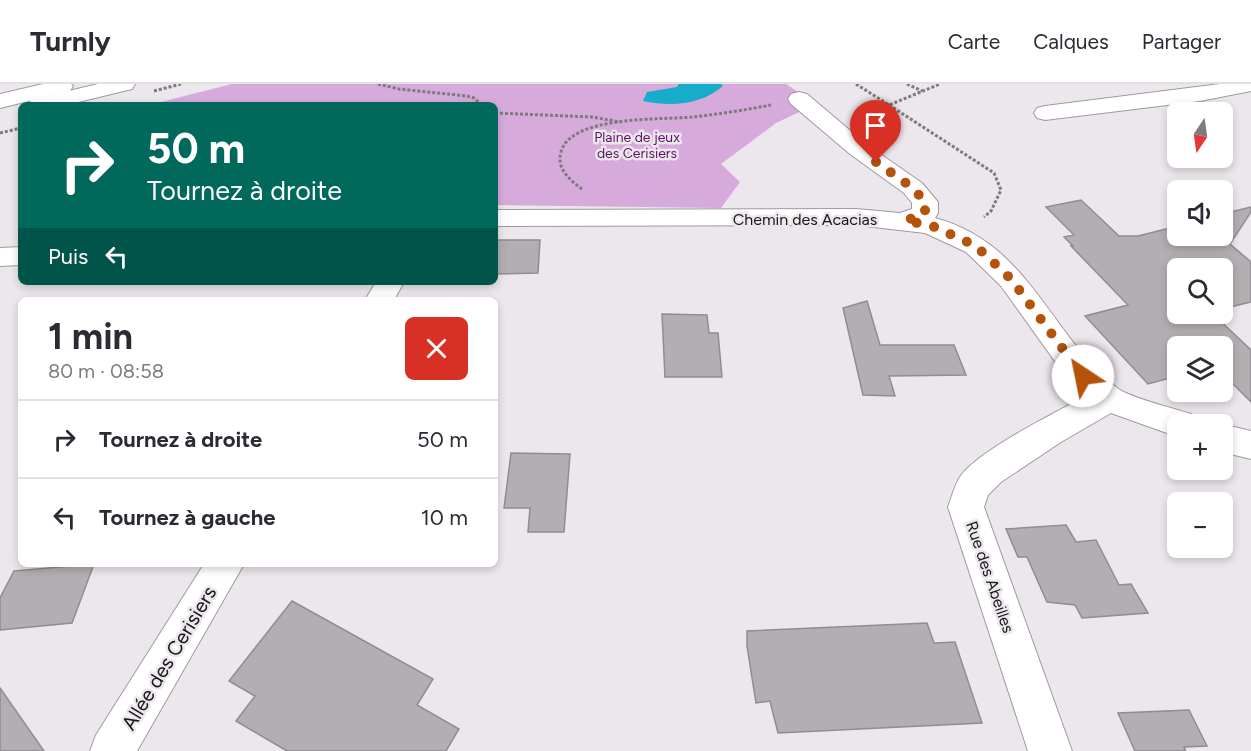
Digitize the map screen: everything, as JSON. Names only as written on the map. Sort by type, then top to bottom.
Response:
[{"type":"street","points":[[0,101],[69,84]]},
{"type":"street","points":[[51,102],[124,84]]},
{"type":"street","points":[[1044,113],[1200,94],[1251,85]]},
{"type":"street","points":[[799,99],[858,149],[913,188],[925,202],[925,213],[905,221]]},
{"type":"street","points":[[0,115],[18,111]]},
{"type":"street","name":"Chemin des Acacias","points":[[498,218],[856,217],[930,225],[976,246],[1011,279],[1083,376],[1108,399],[1167,420]]},
{"type":"street","points":[[0,257],[18,256]]},
{"type":"street","name":"Rue des Abeilles","points":[[1050,751],[966,507],[973,487],[989,471],[1049,432],[1108,399]]},
{"type":"street","points":[[1233,441],[1251,445]]},
{"type":"street","name":"Allée des Cerisiers","points":[[123,748],[223,567]]},
{"type":"path","points":[[378,84],[399,89],[467,96],[478,102]]},
{"type":"path","points":[[856,84],[994,173],[1001,190],[991,211],[977,224],[952,234]]},
{"type":"path","points":[[907,84],[922,91]]},
{"type":"path","points":[[889,105],[940,84]]},
{"type":"path","points":[[621,218],[564,173],[559,160],[561,149],[567,139],[578,132],[599,126],[738,111],[799,99]]},
{"type":"path","points":[[498,113],[592,117],[628,123]]},
{"type":"path","points":[[0,133],[18,129]]},
{"type":"green space","name":"Plaine de jeux des Cerisiers","points":[[232,84],[786,84],[816,104],[776,123],[721,164],[740,182],[721,208],[498,205],[498,102],[161,102]]},
{"type":"water","points":[[679,84],[721,84],[723,86],[705,97],[685,103],[664,104],[643,101],[647,92],[677,87]]},
{"type":"building","points":[[1081,200],[1119,236],[1138,236],[1167,229],[1167,246],[1232,246],[1251,262],[1251,302],[1233,306],[1233,258],[1167,258],[1167,324],[1224,324],[1251,350],[1251,402],[1233,384],[1233,336],[1167,336],[1167,379],[1148,384],[1085,316],[1128,305],[1071,246],[1073,246],[1064,237],[1074,235],[1046,207]]},
{"type":"building","points":[[1251,207],[1251,212],[1233,239],[1233,211]]},
{"type":"building","points":[[498,240],[540,240],[538,273],[498,274]]},
{"type":"building","points":[[867,301],[880,345],[954,345],[966,375],[889,376],[895,396],[863,395],[843,308]]},
{"type":"building","points":[[662,314],[707,315],[709,333],[718,333],[722,377],[665,377]]},
{"type":"building","points":[[511,453],[570,454],[564,532],[528,532],[530,508],[504,508]]},
{"type":"building","points":[[1066,525],[1076,542],[1096,540],[1119,585],[1131,584],[1148,613],[1082,618],[1075,605],[1047,602],[1027,557],[1018,557],[1006,529]]},
{"type":"building","points":[[93,567],[72,623],[0,630],[0,598],[14,571]]},
{"type":"building","points":[[292,601],[433,679],[417,705],[459,729],[446,751],[287,751],[236,721],[255,696],[229,681]]},
{"type":"building","points":[[927,623],[934,643],[955,642],[982,723],[778,733],[770,701],[756,703],[747,646],[747,631]]},
{"type":"building","points":[[0,688],[44,751],[0,751]]},
{"type":"building","points":[[1189,710],[1207,746],[1184,747],[1186,751],[1135,751],[1118,713]]},
{"type":"route","points":[[876,162],[913,188],[925,202],[925,213],[905,221],[930,225],[976,246],[1011,279],[1066,350],[1083,376]]}]
